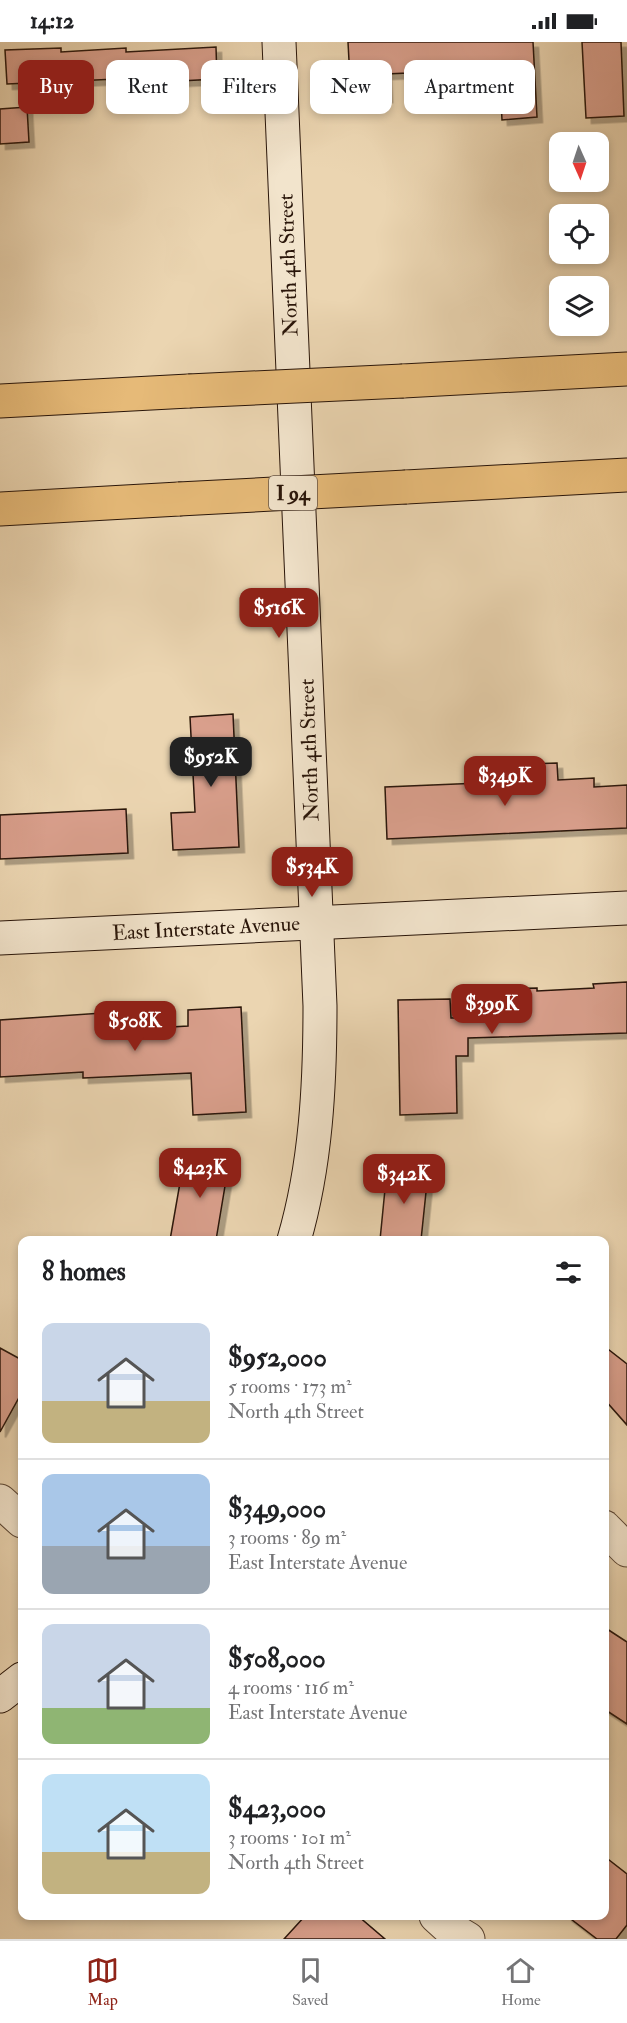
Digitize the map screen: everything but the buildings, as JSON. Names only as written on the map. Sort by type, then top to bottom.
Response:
[{"type":"highway","points":[[0,400],[627,369]]},
{"type":"highway","name":"I 94","points":[[0,509],[627,475]]},
{"type":"street","name":"North 4th Street","points":[[279,42],[320,1006],[318,1085],[308,1175],[295,1236]]},
{"type":"street","name":"East Interstate Avenue","points":[[0,938],[627,908]]},
{"type":"street","points":[[0,1501],[18,1517]]},
{"type":"street","points":[[609,1532],[627,1550]]},
{"type":"street","points":[[0,1696],[18,1681]]},
{"type":"street","points":[[440,1920],[448,1928],[468,1939]]}]
